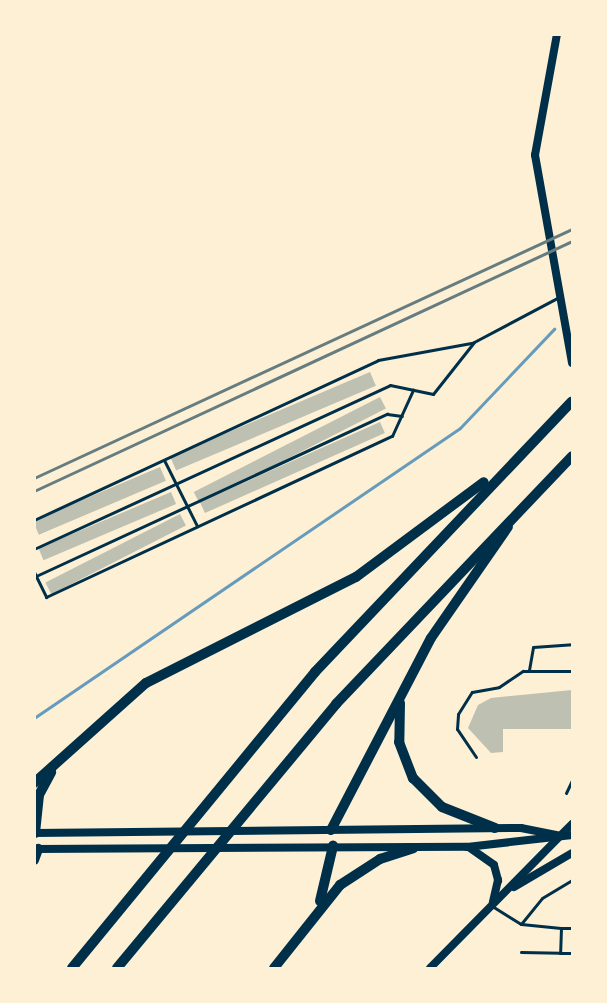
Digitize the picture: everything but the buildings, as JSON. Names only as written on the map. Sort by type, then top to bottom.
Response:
[{"type":"highway","points":[[72,969],[315,672],[521,452],[573,401]]},
{"type":"highway","points":[[34,783],[111,708],[146,683],[376,565],[521,452]]},
{"type":"highway","points":[[117,969],[329,712],[572,457]]},
{"type":"highway","points":[[331,830],[403,690],[446,615],[523,506]]},
{"type":"highway","points":[[403,690],[399,742],[413,778],[442,807],[495,828]]},
{"type":"highway","points":[[35,833],[39,795],[56,764]]},
{"type":"highway","points":[[274,969],[316,909],[328,880],[333,846]]},
{"type":"highway","points":[[316,909],[366,866],[413,848]]},
{"type":"main road","points":[[557,34],[535,155],[573,363]]},
{"type":"main road","points":[[430,969],[573,824]]},
{"type":"main road","points":[[560,836],[495,828],[35,833],[36,853],[133,848],[467,847],[573,835]]},
{"type":"main road","points":[[331,830],[333,846]]},
{"type":"main road","points":[[467,847],[494,865],[498,888],[491,905]]},
{"type":"main road","points":[[503,893],[573,853]]},
{"type":"lane","points":[[34,520],[378,360],[474,342],[560,297]]},
{"type":"lane","points":[[34,549],[390,385],[433,394],[474,342]]},
{"type":"lane","points":[[402,417],[387,414],[35,574],[46,597],[392,436],[402,417],[413,390]]},
{"type":"lane","points":[[164,460],[197,526]]},
{"type":"lane","points":[[529,670],[533,647],[573,644]]},
{"type":"lane","points":[[476,756],[457,729],[465,699],[478,688],[499,687],[529,670],[573,671]]},
{"type":"lane","points":[[566,793],[573,780]]},
{"type":"lane","points":[[521,924],[542,898],[573,880]]},
{"type":"lane","points":[[491,905],[521,924],[573,928]]},
{"type":"lane","points":[[560,953],[561,928]]},
{"type":"lane","points":[[521,952],[573,953]]},
{"type":"waterway","points":[[34,718],[460,428],[554,329]]},
{"type":"railway","points":[[34,478],[572,229]]},
{"type":"railway","points":[[34,491],[572,241]]}]
